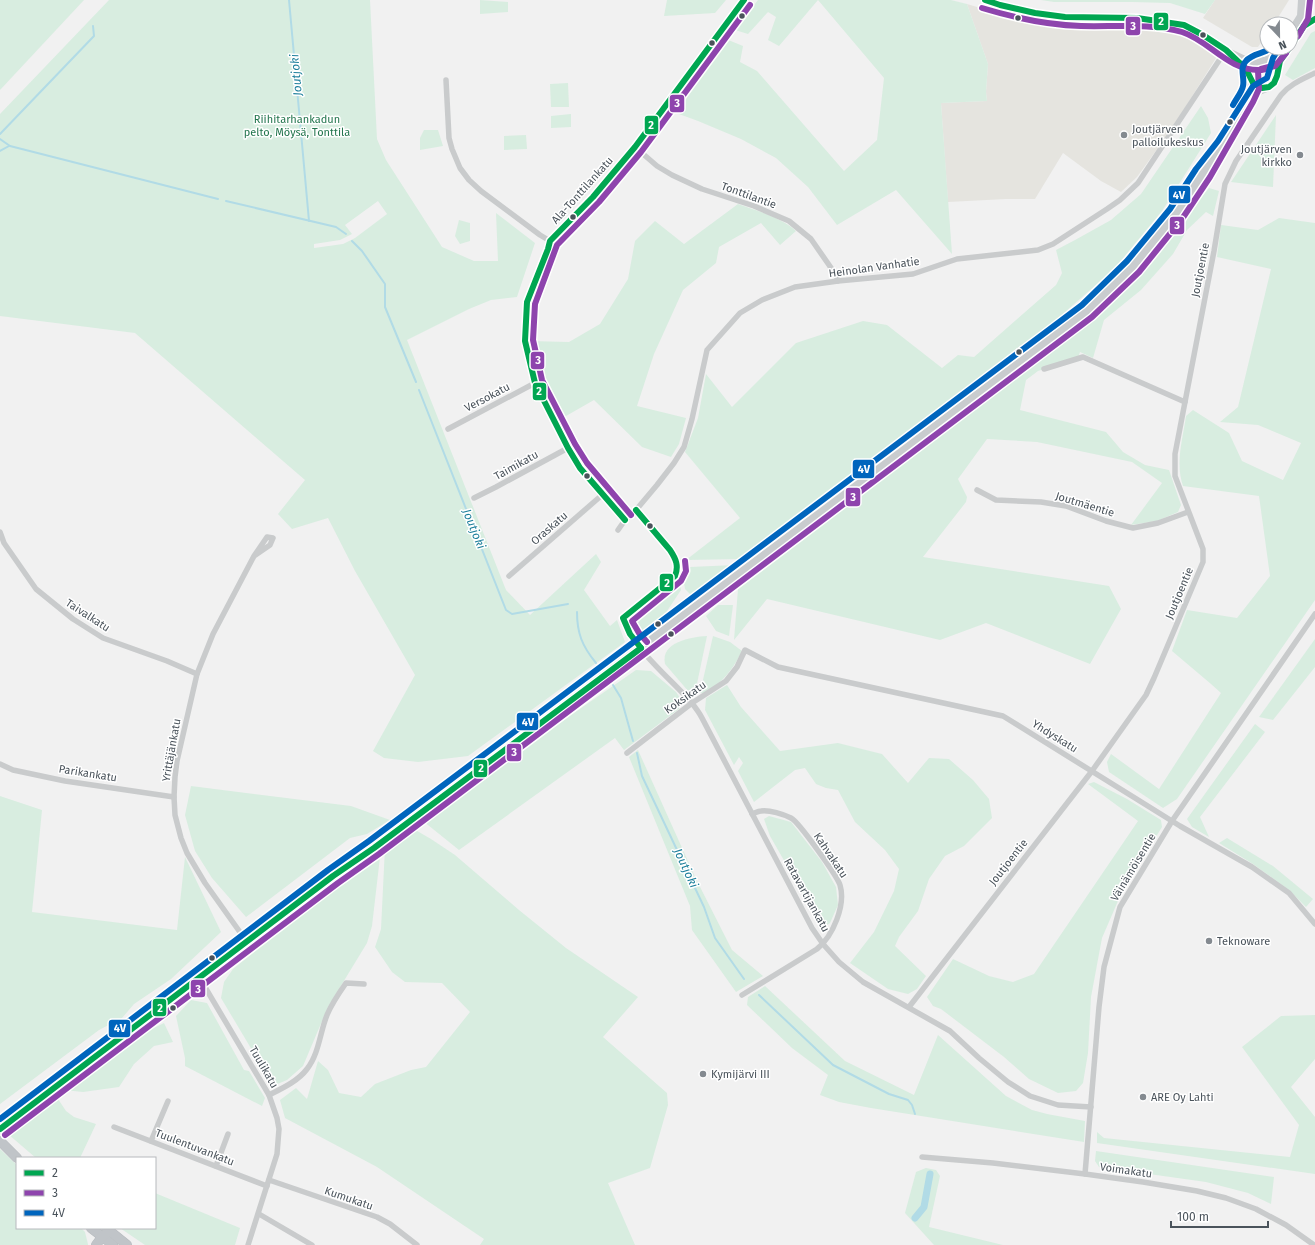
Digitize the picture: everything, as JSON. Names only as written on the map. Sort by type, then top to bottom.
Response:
[{"type":"highway","points":[[3,1144],[16,1157]]},
{"type":"highway","points":[[3,1144],[20,1157]]},
{"type":"highway","points":[[92,1229],[111,1245]]},
{"type":"highway","points":[[96,1245],[108,1230]]},
{"type":"highway","points":[[108,1230],[112,1237],[111,1245]]},
{"type":"highway","points":[[108,1230],[127,1245]]},
{"type":"main road","points":[[1301,4],[1306,16],[1315,19]]},
{"type":"main road","points":[[1299,20],[1301,4]]},
{"type":"main road","points":[[1299,33],[1304,26],[1315,19]]},
{"type":"main road","points":[[0,1129],[333,876],[641,648],[1087,310],[1111,288],[1156,240],[1176,214],[1203,173],[1246,98],[1251,88],[1250,77],[1252,67],[1261,61],[1272,58],[1274,56]]},
{"type":"main road","points":[[1203,173],[1225,146],[1259,91],[1274,83],[1280,61],[1283,56]]},
{"type":"main road","points":[[1261,61],[1269,62],[1274,66],[1277,73]]},
{"type":"main road","points":[[1250,77],[1256,86],[1266,88]]},
{"type":"street","name":"Ala-Tonttilankatu","points":[[624,520],[580,468],[568,448],[535,383],[525,342],[528,302],[550,241],[593,197],[635,147],[744,0]]},
{"type":"street","points":[[985,0],[1035,13],[1065,17],[1137,18],[1184,25],[1226,50],[1250,62],[1261,61]]},
{"type":"street","points":[[1226,50],[1246,69],[1250,77]]},
{"type":"street","name":"Heinolan Vanhatie","points":[[618,530],[624,520],[636,510],[674,463],[684,447],[692,419],[707,350],[740,313],[762,300],[795,287],[838,281],[913,274],[957,259],[1038,250],[1053,244],[1120,200],[1138,183],[1226,50]]},
{"type":"street","name":"Joutjoentie","points":[[910,1007],[1092,771],[1146,695],[1203,562],[1202,549],[1174,476],[1175,454],[1214,251],[1225,184],[1236,161],[1285,89],[1315,74]]},
{"type":"street","points":[[446,80],[449,138],[460,168],[480,191],[550,241]]},
{"type":"street","name":"Tonttilantie","points":[[635,147],[657,166],[672,175],[702,189],[754,206],[789,221],[811,239],[836,274],[838,281]]},
{"type":"street","points":[[1044,369],[1083,357],[1185,402]]},
{"type":"street","name":"Versokatu","points":[[448,429],[535,383]]},
{"type":"street","name":"Taimikatu","points":[[474,498],[568,448]]},
{"type":"street","name":"Joutmäentie","points":[[977,490],[996,500],[1041,502],[1066,506],[1106,521],[1133,528],[1158,523],[1188,512]]},
{"type":"street","name":"Oraskatu","points":[[509,576],[602,495]]},
{"type":"street","name":"Ratavartijankatu","points":[[636,510],[670,550],[677,562],[678,569],[675,576],[623,618],[625,626],[633,640],[692,703],[702,718],[812,928],[823,944],[839,962],[863,982],[910,1007],[950,1031],[1008,1082],[1030,1096],[1058,1105],[1091,1107]]},
{"type":"street","name":"Taivalkatu","points":[[0,532],[4,543],[36,589],[73,619],[103,638],[167,661],[197,674]]},
{"type":"street","name":"Yrittäjänkatu","points":[[247,942],[205,883],[187,853],[181,838],[175,815],[174,797],[177,761],[197,674],[213,634],[254,556]]},
{"type":"street","name":"Väinämöisentie","points":[[1085,1174],[1099,1007],[1104,967],[1120,907],[1172,821],[1315,614]]},
{"type":"street","name":"Yhdyskatu","points":[[745,650],[785,668],[1003,716],[1172,821],[1252,867],[1289,893],[1315,924]]},
{"type":"street","name":"Koksikatu","points":[[627,753],[692,703],[726,681],[737,667],[745,650]]},
{"type":"street","name":"Parikankatu","points":[[0,764],[13,770],[65,780],[174,797]]},
{"type":"street","name":"Kahvakatu","points":[[742,995],[823,944],[839,916],[841,900],[840,885],[826,861],[792,818],[775,812],[760,811],[752,814]]},
{"type":"street","name":"Tuulikatu","points":[[199,978],[269,1094],[277,1118],[279,1129],[277,1154],[248,1245]]},
{"type":"street","points":[[269,1094],[292,1083],[309,1067],[316,1052],[327,1015],[338,994],[346,983],[364,984]]},
{"type":"street","points":[[151,1141],[168,1101]]},
{"type":"street","name":"Tuulentuvankatu","points":[[114,1127],[216,1166],[268,1183]]},
{"type":"street","points":[[216,1166],[228,1134]]},
{"type":"street","name":"Voimakatu","points":[[922,1157],[993,1163],[1085,1174],[1197,1191],[1226,1198],[1256,1209],[1286,1225],[1313,1245]]},
{"type":"street","name":"Kumukatu","points":[[268,1183],[377,1218],[390,1224],[417,1245]]},
{"type":"street","points":[[259,1214],[312,1245]]},
{"type":"shaded area","points":[[1215,0],[1289,0],[1279,16],[1259,16],[1258,47],[1252,47],[1203,18]]},
{"type":"shaded area","points":[[967,4],[1041,26],[1170,28],[1192,38],[1218,55],[1171,130],[1137,177],[1121,192],[1101,181],[1063,153],[1035,199],[948,202],[941,103],[987,101],[986,92],[988,64]]},
{"type":"green space","points":[[0,0],[84,0],[0,90]]},
{"type":"green space","name":"Riihitarhankadun pelto, Möysä, Tonttila","points":[[109,0],[370,0],[377,139],[386,160],[442,247],[474,261],[498,261],[496,213],[535,243],[517,297],[491,300],[469,309],[407,340],[506,590],[530,615],[596,554],[601,562],[584,590],[610,626],[617,620],[625,642],[468,756],[418,762],[384,758],[373,751],[415,675],[355,571],[328,518],[292,529],[278,514],[305,480],[135,333],[0,316],[0,114]],"holes":[[[378,201],[387,214],[355,238],[343,244],[314,248],[314,244],[340,240],[352,234],[345,225]]]},
{"type":"green space","points":[[480,0],[508,2],[508,12],[480,14]]},
{"type":"green space","points":[[667,0],[726,0],[715,13],[664,16]]},
{"type":"green space","points":[[758,0],[818,0],[779,46],[768,40],[776,17],[768,12],[748,34],[735,30]]},
{"type":"green space","points":[[818,0],[951,0],[967,4],[988,64],[986,92],[987,101],[941,103],[952,254],[896,190],[837,225],[808,187],[776,158],[741,139],[668,110],[721,37],[743,46],[740,62],[757,71],[844,171],[877,140],[884,78]]},
{"type":"green space","points":[[1041,0],[1215,0],[1205,14],[1170,3],[1054,2]]},
{"type":"green space","points":[[1315,31],[1315,68],[1293,80],[1285,75],[1297,56],[1299,56],[1299,52],[1311,33]]},
{"type":"green space","points":[[568,83],[569,107],[551,107],[550,84]]},
{"type":"green space","points":[[1201,106],[1208,118],[1211,133],[1162,211],[1114,269],[1048,327],[1020,346],[741,559],[686,560],[740,518],[685,452],[698,418],[706,374],[732,407],[796,343],[863,321],[887,325],[942,368],[958,355],[974,357],[1056,285],[1062,273],[1056,250],[1111,220],[1141,194]]},
{"type":"green space","points":[[571,114],[571,127],[551,128],[551,116]]},
{"type":"green space","points":[[1276,115],[1273,187],[1231,182]]},
{"type":"green space","points":[[424,130],[438,130],[443,146],[420,150],[420,138]]},
{"type":"green space","points":[[526,135],[527,149],[504,150],[504,136]]},
{"type":"green space","points":[[1209,188],[1219,191],[1213,216],[1206,212],[1187,230],[1173,254],[1141,290],[1104,320],[1093,358],[1080,352],[1078,358],[1038,371],[1026,380],[1020,410],[1106,432],[1123,452],[1145,465],[1169,470],[1181,505],[1178,512],[1157,521],[1131,525],[1162,483],[1132,462],[1037,442],[987,439],[958,479],[967,497],[966,502],[923,557],[1109,586],[1121,609],[1090,664],[986,623],[940,640],[767,599],[734,640],[738,589],[1098,315],[1147,265]]},
{"type":"green space","points":[[738,204],[776,218],[796,231],[780,245],[761,223],[719,247],[716,263],[683,290],[654,354],[637,406],[686,418],[679,444],[671,457],[642,447],[594,400],[559,420],[542,386],[535,367],[529,341],[569,342],[600,324],[628,279],[635,241],[655,221],[684,244]]},
{"type":"green space","points":[[1279,218],[1315,223],[1315,600],[1177,799],[1163,808],[1109,772],[1107,762],[1111,754],[1159,789],[1221,693],[1172,651],[1187,610],[1237,618],[1270,576],[1259,496],[1183,486],[1180,460],[1186,416],[1193,410],[1229,433],[1242,461],[1283,480],[1301,443],[1258,425],[1220,422],[1238,407],[1271,269],[1217,257],[1221,225],[1258,230]]},
{"type":"green space","points":[[459,220],[470,223],[470,241],[460,244],[455,236]]},
{"type":"green space","points":[[735,565],[693,597],[685,589],[683,577],[690,567]]},
{"type":"green space","points":[[678,577],[681,590],[663,617],[640,632],[632,629],[629,622],[631,615]]},
{"type":"green space","points":[[718,605],[733,605],[729,636],[716,631],[706,616]]},
{"type":"green space","points":[[707,636],[695,693],[689,692],[665,664],[667,650],[685,639]]},
{"type":"green space","points":[[713,636],[730,642],[742,651],[723,679],[707,692],[700,693]]},
{"type":"green space","points":[[1315,639],[1315,667],[1273,720],[1259,717]]},
{"type":"green space","points":[[636,670],[651,671],[676,692],[682,701],[679,709],[624,750],[615,738],[459,850],[423,821],[427,815]]},
{"type":"green space","points":[[727,685],[741,707],[780,751],[838,743],[882,754],[908,783],[929,758],[949,759],[973,780],[989,799],[992,818],[964,846],[945,856],[929,879],[918,911],[899,937],[895,946],[926,976],[917,989],[908,994],[888,989],[850,963],[874,932],[894,891],[899,869],[885,850],[855,822],[838,790],[826,788],[816,784],[805,768],[795,770],[754,802],[738,771],[743,763],[739,757],[734,765],[705,710],[706,698]]},
{"type":"green space","points":[[1255,724],[1265,732],[1200,817],[1209,837],[1192,827],[1187,819]]},
{"type":"green space","points":[[638,750],[696,879],[732,950],[763,976],[736,992],[692,930],[690,906],[629,757]]},
{"type":"green space","points":[[1094,782],[1127,799],[1161,820],[1162,827],[1121,894],[1102,938],[1091,997],[1088,1053],[1083,1083],[1076,1091],[1058,1093],[1029,1079],[1004,1057],[941,1009],[933,1006],[927,997],[953,959],[989,976],[1013,982],[1034,974],[1138,821],[1088,784]]},
{"type":"green space","points":[[191,786],[351,806],[390,820],[367,834],[350,838],[246,917],[212,878],[195,851],[185,815]]},
{"type":"green space","points":[[0,796],[42,810],[32,912],[177,930],[185,857],[221,932],[171,979],[134,1004],[122,1018],[99,1030],[0,1104]]},
{"type":"green space","points":[[769,816],[791,822],[822,862],[836,887],[838,905],[830,923],[824,927],[813,911],[770,836],[764,819]]},
{"type":"green space","points":[[412,828],[455,855],[566,948],[638,997],[603,1037],[667,1093],[668,1105],[650,1168],[608,1183],[635,1245],[480,1245],[484,1239],[377,1167],[285,1118],[280,1100],[296,1088],[307,1099],[318,1061],[328,1070],[339,1093],[361,1097],[375,1084],[411,1070],[426,1067],[470,1012],[442,983],[405,982],[392,972],[375,947],[381,929],[385,847]]},
{"type":"green space","points":[[1227,838],[1273,866],[1313,899],[1306,907],[1289,890],[1253,864],[1219,843]]},
{"type":"green space","points":[[373,856],[380,857],[372,926],[367,943],[328,1007],[303,1066],[287,1080],[275,1085],[271,1082],[221,998],[224,982],[233,969]]},
{"type":"green space","points":[[765,986],[845,1061],[914,1095],[938,1035],[1006,1096],[1032,1110],[1085,1121],[1084,1142],[871,1108],[839,1102],[820,1095],[828,1075],[792,1048],[747,1005],[748,997]]},
{"type":"green space","points":[[191,1000],[207,1003],[244,1070],[249,1071],[265,1098],[262,1106],[185,1066],[185,1058],[176,1016]]},
{"type":"green space","points":[[1315,1015],[1315,1059],[1291,1087],[1315,1117],[1315,1174],[1097,1143],[1097,1132],[1104,1138],[1290,1157],[1299,1125],[1242,1047],[1281,1016]]},
{"type":"green space","points":[[164,1023],[173,1042],[154,1046],[134,1064],[119,1087],[83,1092],[64,1090],[132,1039]]},
{"type":"green space","points":[[56,1096],[66,1111],[74,1117],[96,1124],[80,1157],[35,1157],[8,1134]]},
{"type":"green space","points":[[0,1149],[16,1164],[16,1229],[82,1229],[85,1232],[88,1245],[0,1245]]},
{"type":"green space","points":[[1096,1151],[1274,1177],[1271,1204],[1248,1193],[1206,1182],[1099,1167],[1095,1161]]},
{"type":"green space","points":[[926,1168],[936,1170],[940,1176],[929,1227],[1003,1245],[934,1245],[905,1213],[916,1172]]},
{"type":"green space","points":[[156,1193],[240,1228],[235,1245],[145,1245],[121,1229],[156,1229]]},
{"type":"waterway","name":"Joutjoki","points":[[289,0],[309,221]]},
{"type":"waterway","name":"Joutjoki","points":[[0,134],[94,36],[93,26]]},
{"type":"waterway","name":"Joutjoki","points":[[0,139],[10,146],[218,199]]},
{"type":"waterway","name":"Joutjoki","points":[[0,151],[9,146]]},
{"type":"waterway","name":"Joutjoki","points":[[226,201],[336,227],[346,234]]},
{"type":"waterway","name":"Joutjoki","points":[[352,241],[362,251],[385,284],[385,307],[416,382]]},
{"type":"waterway","name":"Joutjoki","points":[[419,390],[506,610],[512,614],[568,604]]},
{"type":"waterway","name":"Joutjoki","points":[[577,612],[581,639],[587,651],[596,663]]},
{"type":"waterway","name":"Joutjoki","points":[[613,685],[621,698],[633,741]]},
{"type":"waterway","name":"Joutjoki","points":[[637,753],[642,776],[704,907],[715,938],[744,979]]},
{"type":"waterway","name":"Joutjoki","points":[[759,995],[833,1065],[889,1094],[908,1100],[912,1105],[915,1114]]},
{"type":"waterway","name":"Joutjoki","points":[[915,1218],[924,1207],[930,1174]]},
{"type":"transit line","name":"2","points":[[625,520],[580,468],[568,448],[535,383],[525,341],[527,302],[550,241],[593,197],[635,147],[744,0]]},
{"type":"transit line","name":"2","points":[[985,0],[1035,13],[1065,17],[1137,18],[1184,25],[1226,50],[1246,69],[1253,83],[1262,88],[1269,87],[1274,83],[1280,61],[1283,56]]},
{"type":"transit line","name":"3","points":[[1299,34],[1308,19],[1310,0]]},
{"type":"transit line","name":"3","points":[[631,515],[587,463],[575,444],[542,380],[533,340],[535,304],[557,245],[599,202],[641,152],[750,5]]},
{"type":"transit line","name":"3","points":[[982,8],[1043,23],[1081,26],[1145,26],[1171,29],[1192,36],[1238,66],[1260,70],[1275,66]]},
{"type":"transit line","name":"2","points":[[1299,33],[1304,26],[1315,19]]},
{"type":"transit line","name":"4V","points":[[1233,105],[1242,88],[1244,64],[1249,58],[1259,53]]},
{"type":"transit line","name":"4V","points":[[0,1119],[328,870],[369,841],[1082,305],[1127,261],[1170,209],[1196,169],[1218,141],[1253,86],[1267,78],[1274,56]]},
{"type":"transit line","name":"3","points":[[5,1135],[1092,317],[1139,272],[1182,219],[1210,177],[1253,102],[1259,89],[1258,71],[1276,65],[1284,56]]},
{"type":"transit line","name":"2","points":[[636,510],[670,550],[677,566],[675,576],[623,618],[630,634],[641,648]]},
{"type":"transit line","name":"3","points":[[647,642],[639,633],[632,621],[681,581],[686,571],[685,561]]},
{"type":"transit line","name":"2","points":[[0,1129],[333,876],[374,848],[641,648]]},
{"type":"place","name":"Joutjärven palloilukeskus","points":[[1124,135]]},
{"type":"place","name":"Joutjärven kirkko","points":[[1300,155]]},
{"type":"place","name":"Teknoware","points":[[1209,941]]},
{"type":"place","name":"Kymijärvi III","points":[[703,1074]]},
{"type":"place","name":"ARE Oy Lahti","points":[[1143,1097]]}]
